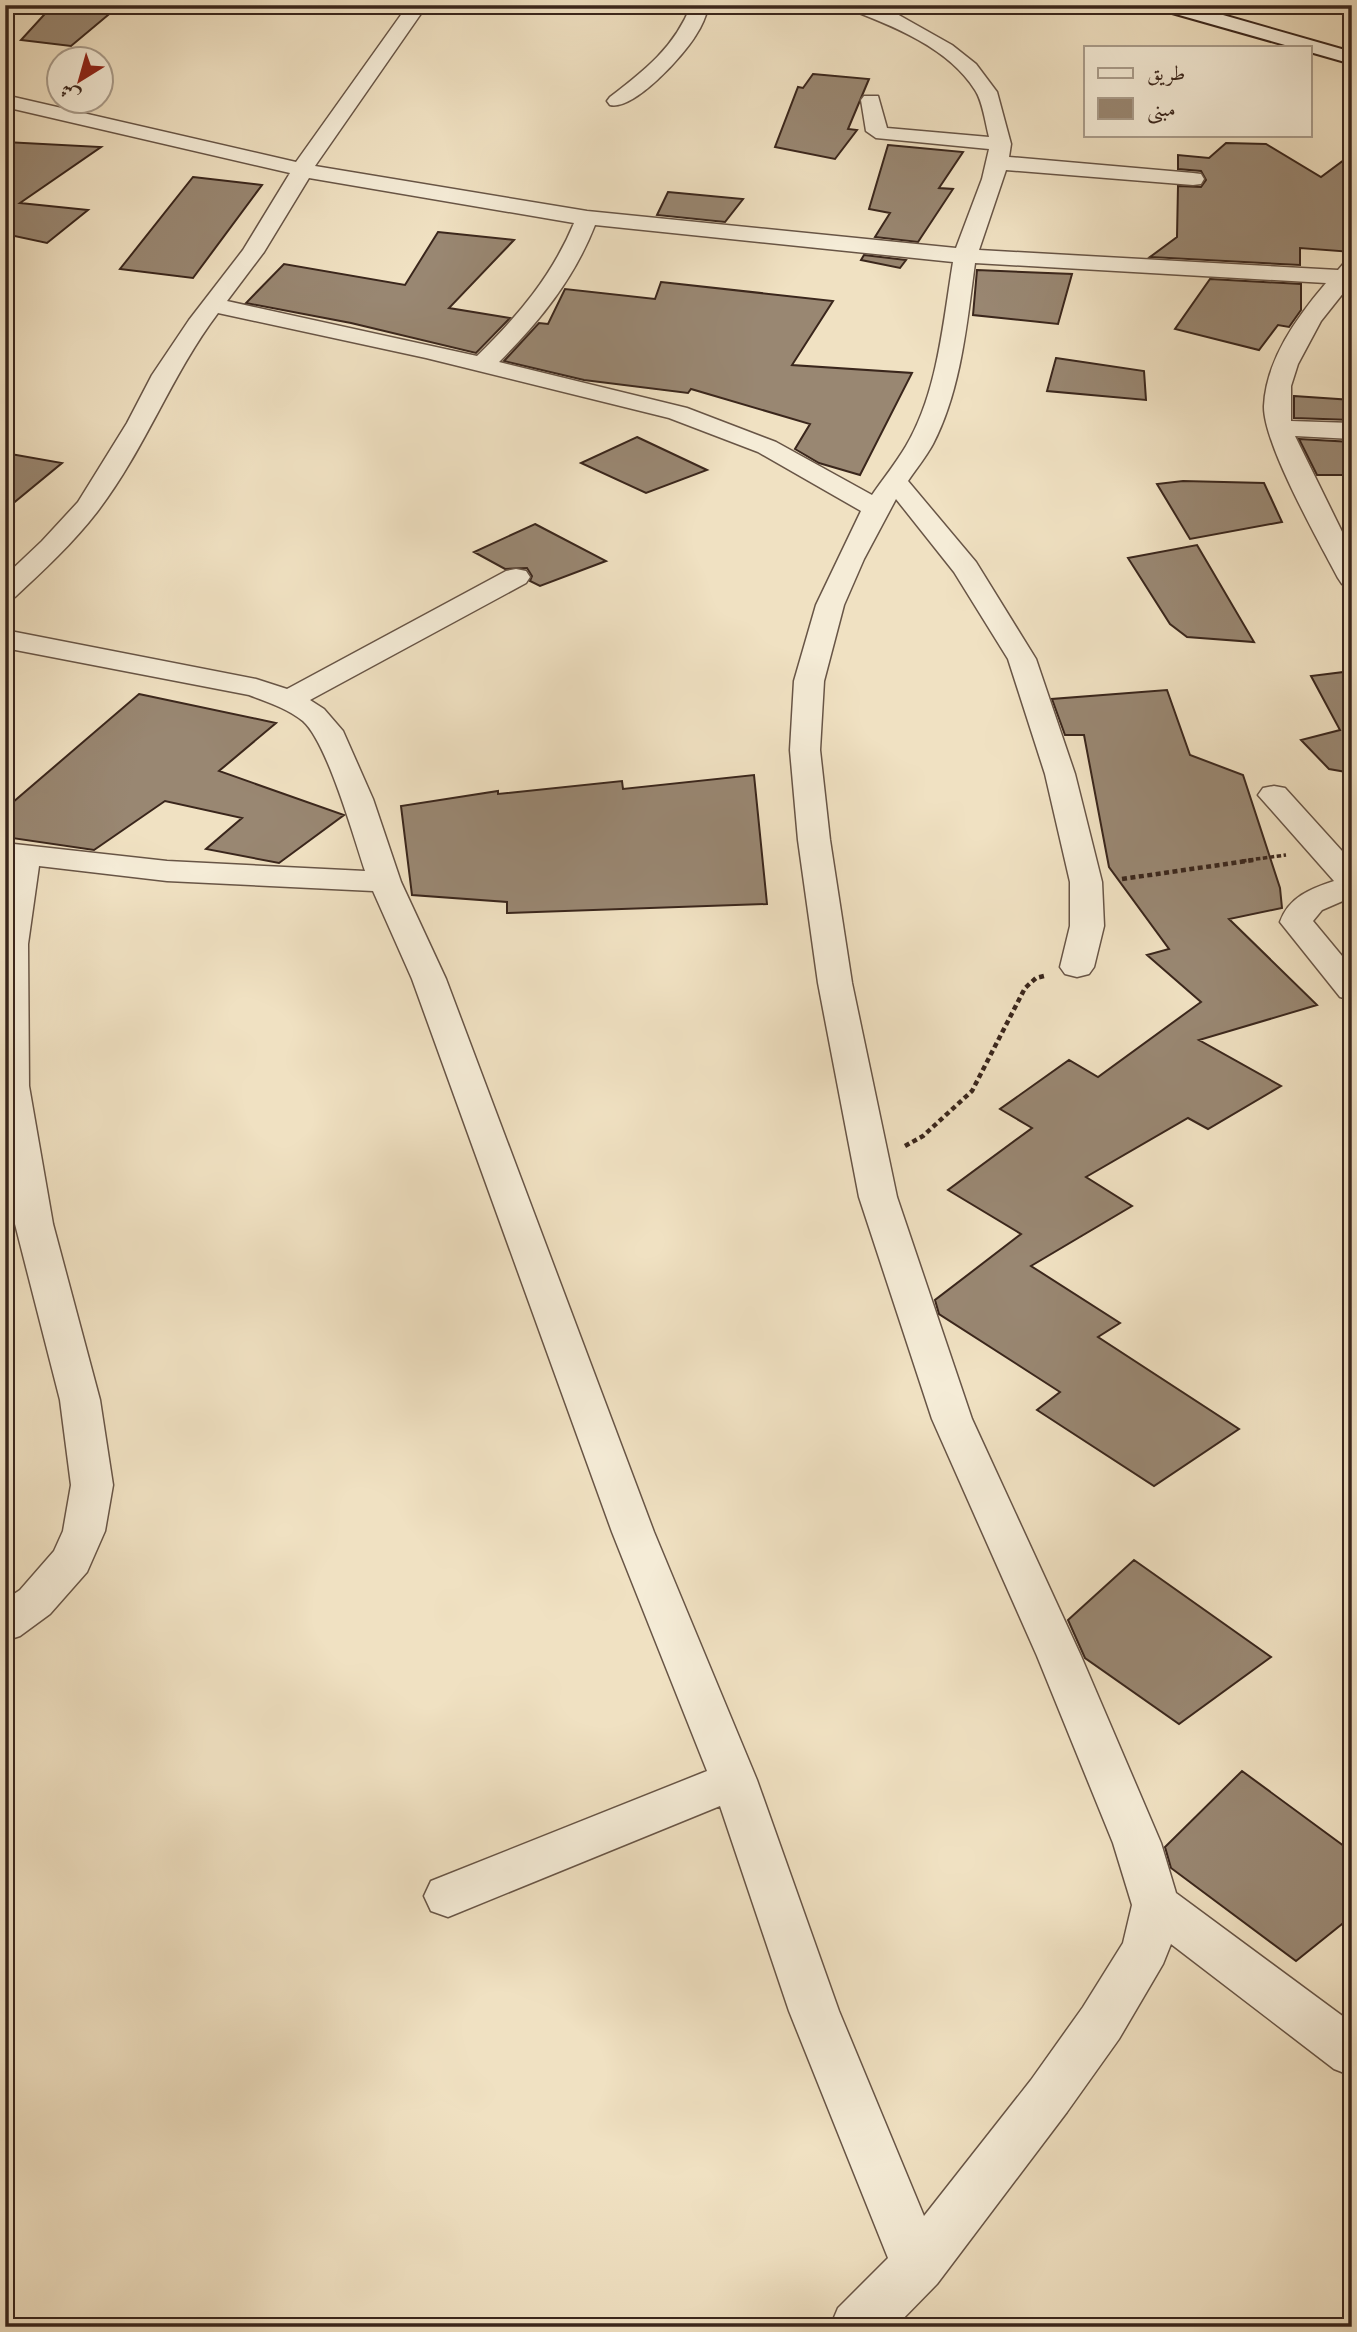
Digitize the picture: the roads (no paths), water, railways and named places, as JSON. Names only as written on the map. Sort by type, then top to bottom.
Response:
[{"type":"street","points":[[5,592],[52,547],[88,506],[140,423],[164,375],[253,252],[302,170],[391,39],[418,5]]},
{"type":"street","points":[[617,101],[674,53],[691,29],[700,5]]},
{"type":"street","points":[[856,5],[890,18],[921,35],[969,68],[987,92],[999,153],[965,256],[953,335],[938,399],[920,444],[876,509],[849,559],[830,605],[809,681],[805,750],[814,840],[835,983],[878,1197],[952,1419],[1059,1656],[1138,1843],[1156,1905],[1146,1949],[1101,2023],[1049,2096],[918,2266],[857,2327]]},
{"type":"street","points":[[1166,5],[1310,46]]},
{"type":"street","points":[[1312,47],[1352,58]]},
{"type":"street","points":[[872,100],[874,125],[876,131],[883,134],[1193,180]]},
{"type":"street","points":[[5,101],[302,170],[587,218],[965,256],[1347,273]]},
{"type":"street","points":[[482,365],[519,328],[557,281],[577,245],[587,218]]},
{"type":"street","points":[[1347,273],[1299,338],[1279,380],[1276,406],[1279,428],[1323,525],[1352,578]]},
{"type":"street","points":[[213,305],[482,365],[678,413],[767,447],[840,486],[876,509]]},
{"type":"street","points":[[1279,428],[1352,431]]},
{"type":"street","points":[[896,483],[966,568],[1022,659],[1060,774],[1086,882],[1087,926],[1077,967]]},
{"type":"street","points":[[289,700],[516,577]]},
{"type":"street","points":[[5,639],[257,688],[289,700],[313,715],[328,731],[357,799],[385,882],[429,979],[633,1532],[734,1780],[814,2011],[918,2266]]},
{"type":"street","points":[[1274,794],[1352,884],[1310,902],[1300,910],[1296,922],[1352,990]]},
{"type":"street","points":[[5,1624],[35,1602],[72,1560],[84,1531],[92,1485],[80,1400],[34,1224],[11,1086],[11,944],[15,855],[167,871],[385,882]]},
{"type":"street","points":[[448,1896],[734,1780]]},
{"type":"street","points":[[1156,1905],[1352,2053]]}]
